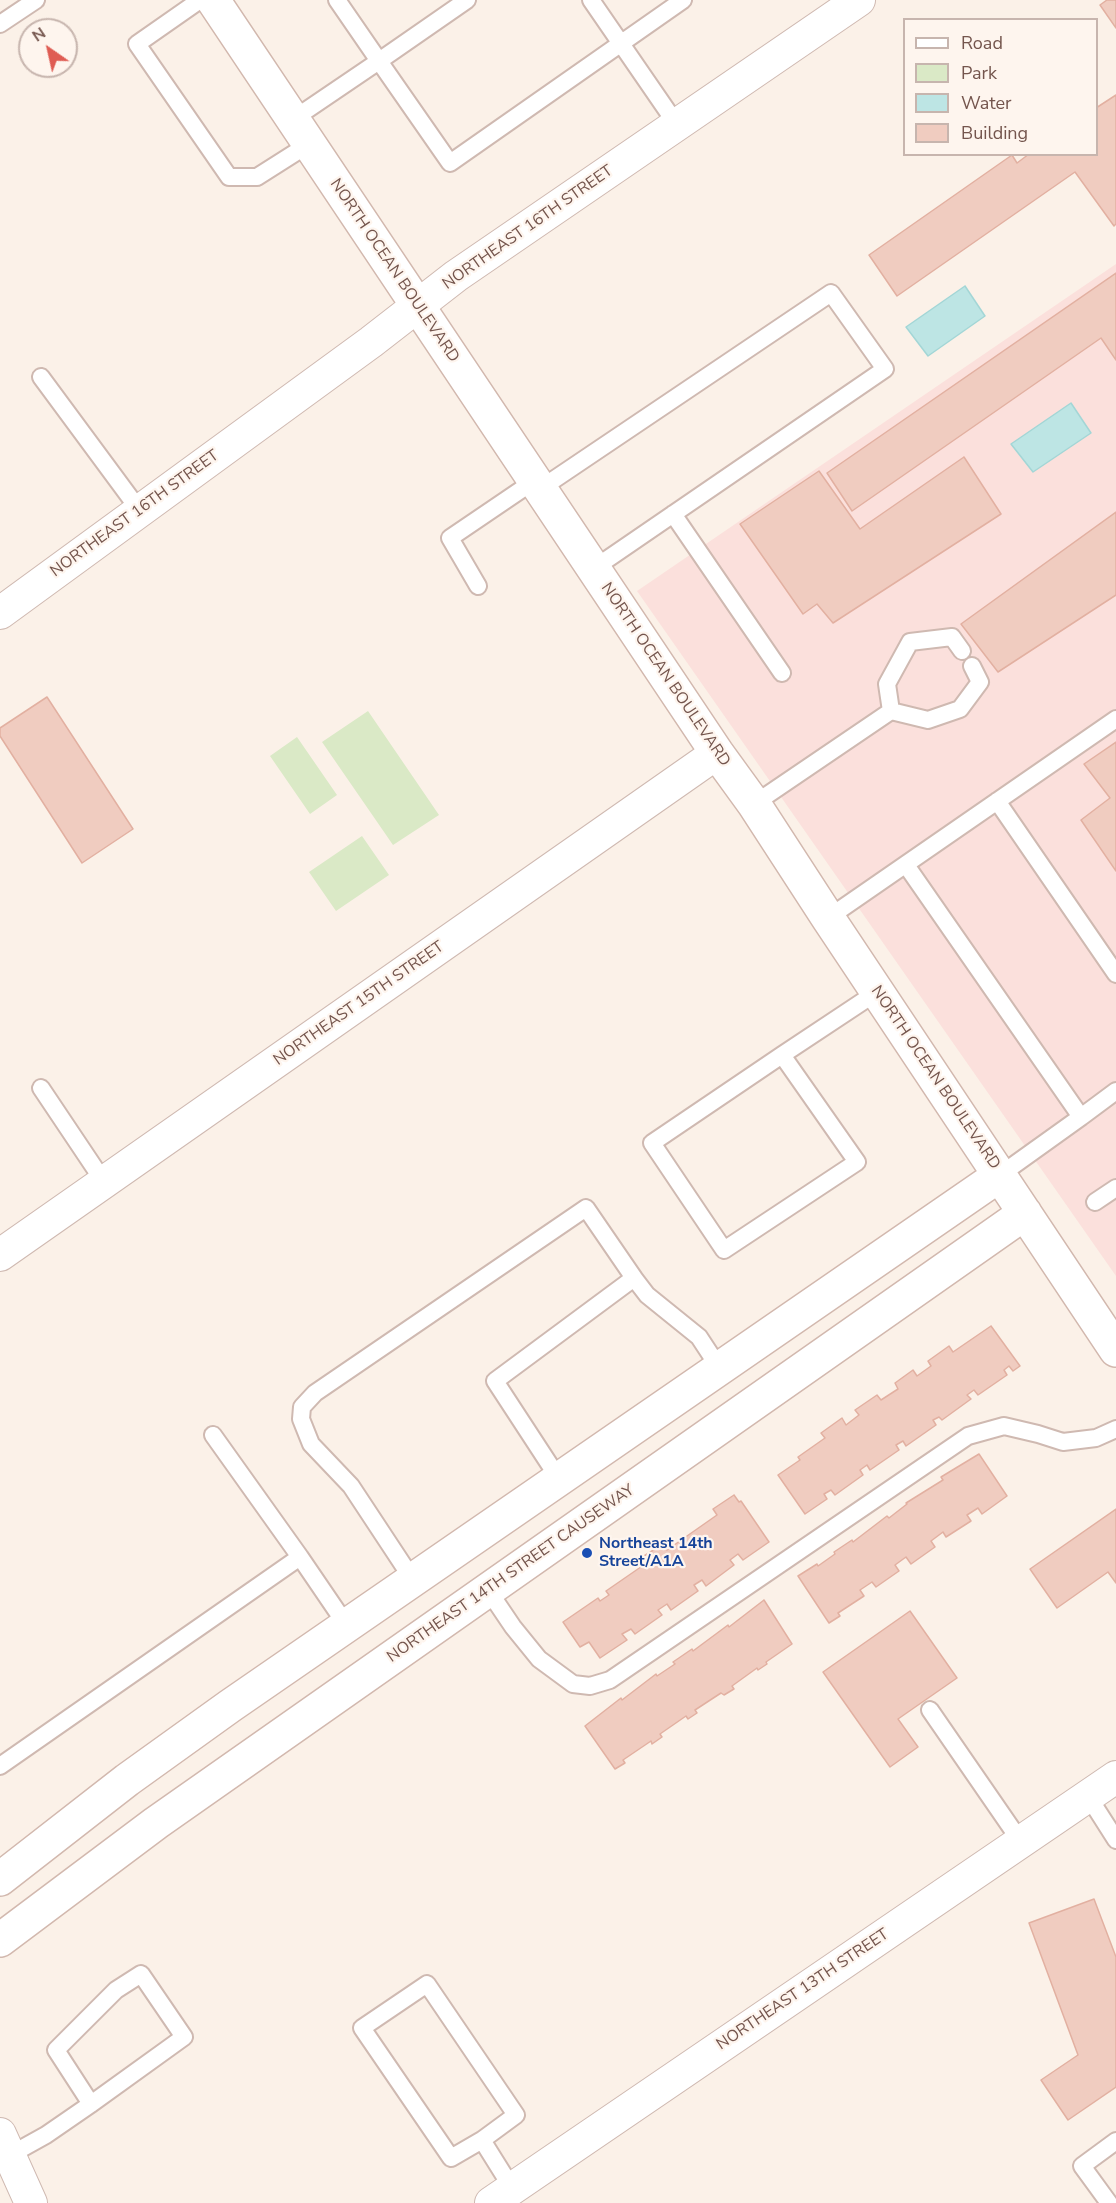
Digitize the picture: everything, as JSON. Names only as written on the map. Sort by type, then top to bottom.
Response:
[{"type":"main road","name":"NORTH OCEAN BOULEVARD","points":[[213,0],[593,569],[754,804],[1116,1350]]},
{"type":"main road","points":[[0,1879],[127,1780],[1000,1175]]},
{"type":"main road","name":"NORTHEAST 14TH STREET CAUSEWAY","points":[[0,1940],[156,1823],[1025,1213]]},
{"type":"street","name":"NORTHEAST 16TH STREET","points":[[0,613],[418,307],[456,276],[859,0]]},
{"type":"street","name":"NORTHEAST 15TH STREET","points":[[0,1255],[717,753]]},
{"type":"street","name":"NORTHEAST 13TH STREET","points":[[502,2196],[1116,1778]]},
{"type":"street","points":[[5,2144],[31,2203]]},
{"type":"lane","points":[[0,24],[36,0]]},
{"type":"lane","points":[[200,0],[137,44],[229,177],[257,177],[301,132],[379,61],[466,0]]},
{"type":"lane","points":[[337,0],[450,163],[683,0]]},
{"type":"lane","points":[[591,0],[677,125]]},
{"type":"lane","points":[[478,586],[450,538],[537,485],[831,293],[885,369],[593,569]]},
{"type":"lane","points":[[41,377],[140,510]]},
{"type":"lane","points":[[673,514],[782,673]]},
{"type":"lane","points":[[891,711],[887,684],[910,642],[952,637],[962,651]]},
{"type":"lane","points":[[754,804],[891,711],[928,720],[960,709],[980,682],[972,666]]},
{"type":"lane","points":[[828,918],[1116,719]]},
{"type":"lane","points":[[997,801],[1116,974]]},
{"type":"lane","points":[[906,865],[1081,1117]]},
{"type":"lane","points":[[782,1055],[857,1162],[724,1250],[651,1143],[782,1055],[877,992]]},
{"type":"lane","points":[[41,1088],[104,1182]]},
{"type":"lane","points":[[1000,1175],[1116,1091]]},
{"type":"lane","points":[[1095,1202],[1116,1188]]},
{"type":"lane","points":[[413,1580],[351,1486],[311,1444],[301,1419],[302,1407],[315,1393],[586,1208],[647,1295],[699,1337],[720,1369]]},
{"type":"lane","points":[[559,1479],[495,1380],[633,1278]]},
{"type":"lane","points":[[488,1590],[538,1659],[573,1684],[590,1686],[610,1680],[968,1436],[1004,1425],[1063,1443],[1096,1438],[1116,1429]]},
{"type":"lane","points":[[213,1436],[347,1626]]},
{"type":"lane","points":[[0,1766],[300,1557]]},
{"type":"lane","points":[[930,1710],[1021,1842]]},
{"type":"lane","points":[[1088,1797],[1116,1840]]},
{"type":"lane","points":[[5,2144],[46,2135],[91,2104],[184,2037],[141,1974],[116,1990],[56,2050],[91,2104]]},
{"type":"lane","points":[[427,1984],[516,2115],[482,2140],[451,2158],[362,2028],[427,1984]]},
{"type":"lane","points":[[482,2140],[502,2196]]},
{"type":"lane","points":[[1109,2203],[1082,2166],[1116,2141]]},
{"type":"shaded area","points":[[1116,264],[1116,1276],[637,591]]},
{"type":"green space","points":[[368,711],[439,815],[393,845],[322,742]]},
{"type":"green space","points":[[297,737],[337,795],[310,814],[270,756]]},
{"type":"green space","points":[[362,836],[389,875],[336,911],[309,872]]},
{"type":"water","points":[[965,286],[985,316],[928,356],[906,327]]},
{"type":"water","points":[[1071,403],[1091,433],[1033,472],[1011,444]]},
{"type":"building","points":[[1107,0],[1116,0],[1116,28],[1100,5]]},
{"type":"building","points":[[1116,95],[1116,224],[1114,226],[1075,172],[897,296],[869,255],[1011,156],[1017,163],[1026,156],[1098,156],[1098,107]]},
{"type":"building","points":[[1116,273],[1116,360],[1101,338],[852,511],[827,473]]},
{"type":"building","points":[[964,457],[1001,514],[833,623],[817,604],[803,614],[740,524],[819,471],[860,529]]},
{"type":"building","points":[[1116,512],[1116,595],[998,672],[961,624]]},
{"type":"building","points":[[47,697],[133,829],[82,863],[0,736],[0,728]]},
{"type":"building","points":[[1116,742],[1116,871],[1081,820],[1110,798],[1084,764]]},
{"type":"building","points":[[991,1326],[1020,1366],[1013,1371],[1009,1366],[1004,1370],[1007,1375],[978,1395],[974,1390],[967,1395],[971,1399],[942,1420],[939,1417],[933,1420],[936,1425],[906,1446],[903,1441],[896,1445],[899,1450],[870,1470],[867,1465],[860,1470],[863,1475],[835,1495],[831,1490],[824,1494],[827,1499],[805,1514],[778,1475],[800,1460],[798,1457],[825,1438],[821,1433],[842,1418],[846,1425],[859,1415],[855,1410],[877,1395],[881,1400],[898,1389],[895,1383],[913,1370],[917,1376],[931,1366],[928,1361],[949,1346],[953,1352]]},
{"type":"building","points":[[979,1454],[1007,1496],[982,1514],[978,1508],[967,1515],[971,1521],[946,1537],[943,1532],[931,1541],[935,1547],[911,1564],[906,1557],[895,1565],[899,1571],[876,1587],[872,1582],[860,1590],[864,1596],[838,1613],[840,1616],[829,1623],[798,1576],[817,1564],[818,1566],[835,1554],[834,1552],[852,1540],[853,1542],[887,1516],[889,1518],[906,1503],[943,1480],[941,1477]]},
{"type":"building","points":[[734,1495],[739,1502],[741,1501],[769,1542],[743,1560],[738,1554],[730,1560],[734,1565],[706,1586],[702,1580],[694,1585],[698,1591],[671,1610],[667,1604],[658,1610],[662,1615],[635,1634],[631,1629],[622,1634],[627,1640],[600,1658],[589,1642],[580,1647],[563,1622],[598,1598],[600,1601],[609,1595],[606,1591],[648,1562],[644,1556],[663,1544],[667,1550],[717,1515],[713,1509]]},
{"type":"building","points":[[1116,1509],[1116,1583],[1108,1572],[1057,1608],[1030,1569]]},
{"type":"building","points":[[764,1600],[792,1644],[766,1662],[767,1664],[758,1670],[757,1668],[732,1686],[734,1689],[724,1695],[721,1693],[695,1710],[697,1713],[688,1719],[686,1716],[660,1734],[662,1737],[652,1744],[651,1741],[623,1760],[625,1763],[615,1769],[585,1726],[621,1698],[622,1700],[656,1674],[657,1676],[675,1664],[673,1662],[692,1649],[693,1651],[728,1625],[729,1627]]},
{"type":"building","points":[[910,1611],[957,1678],[898,1719],[918,1747],[890,1767],[823,1672]]},
{"type":"building","points":[[1094,1899],[1116,1957],[1116,2087],[1068,2120],[1041,2080],[1078,2055],[1029,1923]]},
{"type":"place","name":"Northeast 14th Street/A1A","points":[[587,1553]]}]
